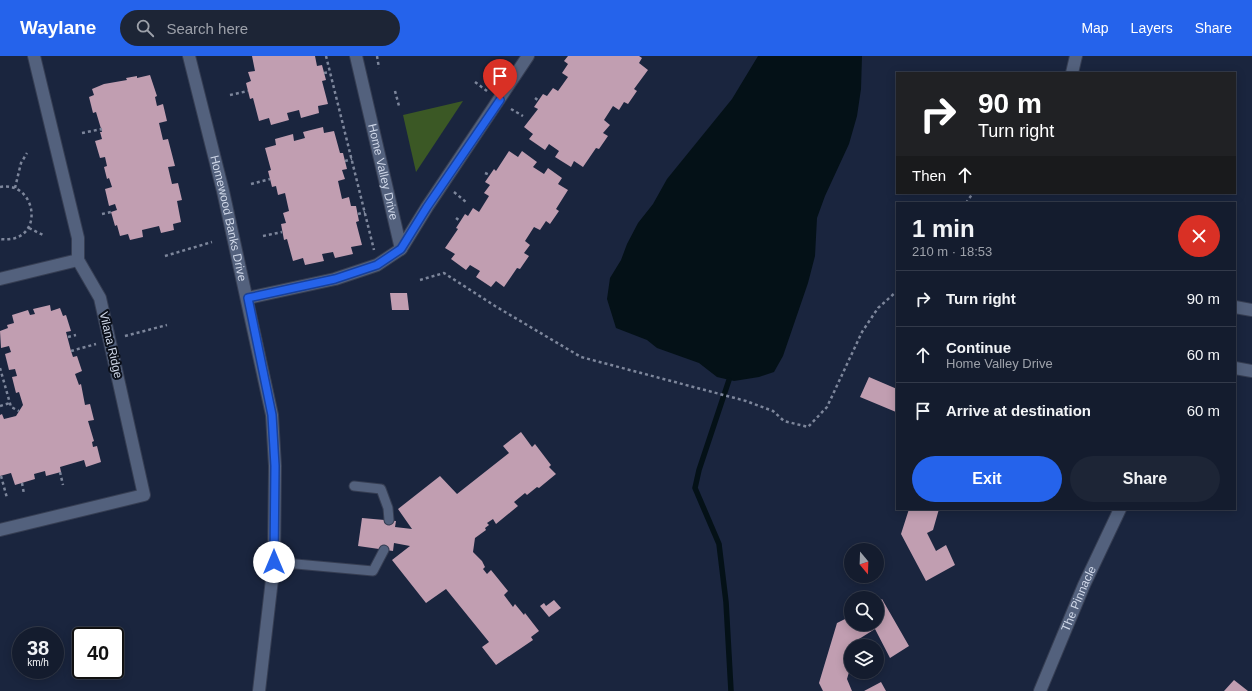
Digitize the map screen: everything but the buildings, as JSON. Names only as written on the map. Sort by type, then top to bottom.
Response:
[{"type":"street","points":[[0,278],[78,260],[78,238],[34,56]]},
{"type":"street","name":"Homewood Banks Drive","points":[[189,56],[248,298],[272,415],[275,466],[274,562],[259,691]]},
{"type":"street","name":"Home Valley Drive","points":[[356,56],[401,249]]},
{"type":"street","name":"Home Valley Drive","points":[[401,249],[427,207],[528,56]]},
{"type":"street","points":[[1072,72],[1076,56]]},
{"type":"street","points":[[248,298],[335,279],[377,265],[401,249]]},
{"type":"street","name":"Vilana Ridge","points":[[0,530],[144,495],[100,298],[78,260]]},
{"type":"street","points":[[1236,307],[1252,310]]},
{"type":"street","points":[[1236,368],[1252,371]]},
{"type":"street","name":"The Pinnacle","points":[[1040,691],[1084,585],[1120,510]]},
{"type":"lane","points":[[354,486],[381,489],[388,508],[389,520]]},
{"type":"lane","points":[[274,562],[373,571],[384,550]]},
{"type":"path","points":[[326,56],[374,254]]},
{"type":"path","points":[[377,56],[379,68]]},
{"type":"path","points":[[324,73],[330,72]]},
{"type":"path","points":[[475,82],[489,92]]},
{"type":"path","points":[[230,95],[248,91]]},
{"type":"path","points":[[395,91],[400,106]]},
{"type":"path","points":[[509,107],[522,116]]},
{"type":"path","points":[[82,133],[102,129]]},
{"type":"path","points":[[14,188],[21,163],[27,153]]},
{"type":"path","points":[[345,161],[352,159]]},
{"type":"path","points":[[485,173],[490,175]]},
{"type":"path","points":[[251,184],[270,179]]},
{"type":"path","points":[[0,187],[14,188],[23,194],[30,205],[32,213],[29,228],[19,236],[8,239],[0,239]]},
{"type":"path","points":[[102,214],[111,212]]},
{"type":"path","points":[[358,214],[364,212]]},
{"type":"path","points":[[456,218],[460,221]]},
{"type":"path","points":[[29,228],[45,236]]},
{"type":"path","points":[[263,236],[282,232]]},
{"type":"path","points":[[165,256],[212,242]]},
{"type":"path","points":[[420,280],[444,273],[574,353],[741,400],[773,411],[784,421],[808,427],[827,407],[862,332],[878,308],[896,293]]},
{"type":"path","points":[[124,337],[167,325]]},
{"type":"path","points":[[68,337],[76,334]]},
{"type":"path","points":[[71,351],[98,343]]},
{"type":"path","points":[[0,368],[12,409],[19,411]]},
{"type":"path","points":[[0,406],[10,403]]},
{"type":"path","points":[[60,472],[63,485]]},
{"type":"path","points":[[1,476],[7,498]]},
{"type":"path","points":[[22,483],[24,494]]},
{"type":"green space","points":[[463,101],[416,172],[403,115]]},
{"type":"shaded area","points":[[758,56],[862,56],[861,89],[857,116],[849,144],[825,196],[817,218],[815,256],[808,283],[783,356],[774,372],[759,377],[734,381],[717,377],[699,363],[657,348],[647,340],[616,328],[607,299],[610,278],[621,260],[627,244],[638,223],[653,204],[667,179],[732,99]]},
{"type":"waterway","points":[[729,380],[699,470],[695,488],[719,544],[726,602],[731,691]]},
{"type":"route","points":[[274,562],[275,466],[272,415],[248,298],[335,279],[377,265],[401,249],[427,207],[500,100]]}]
